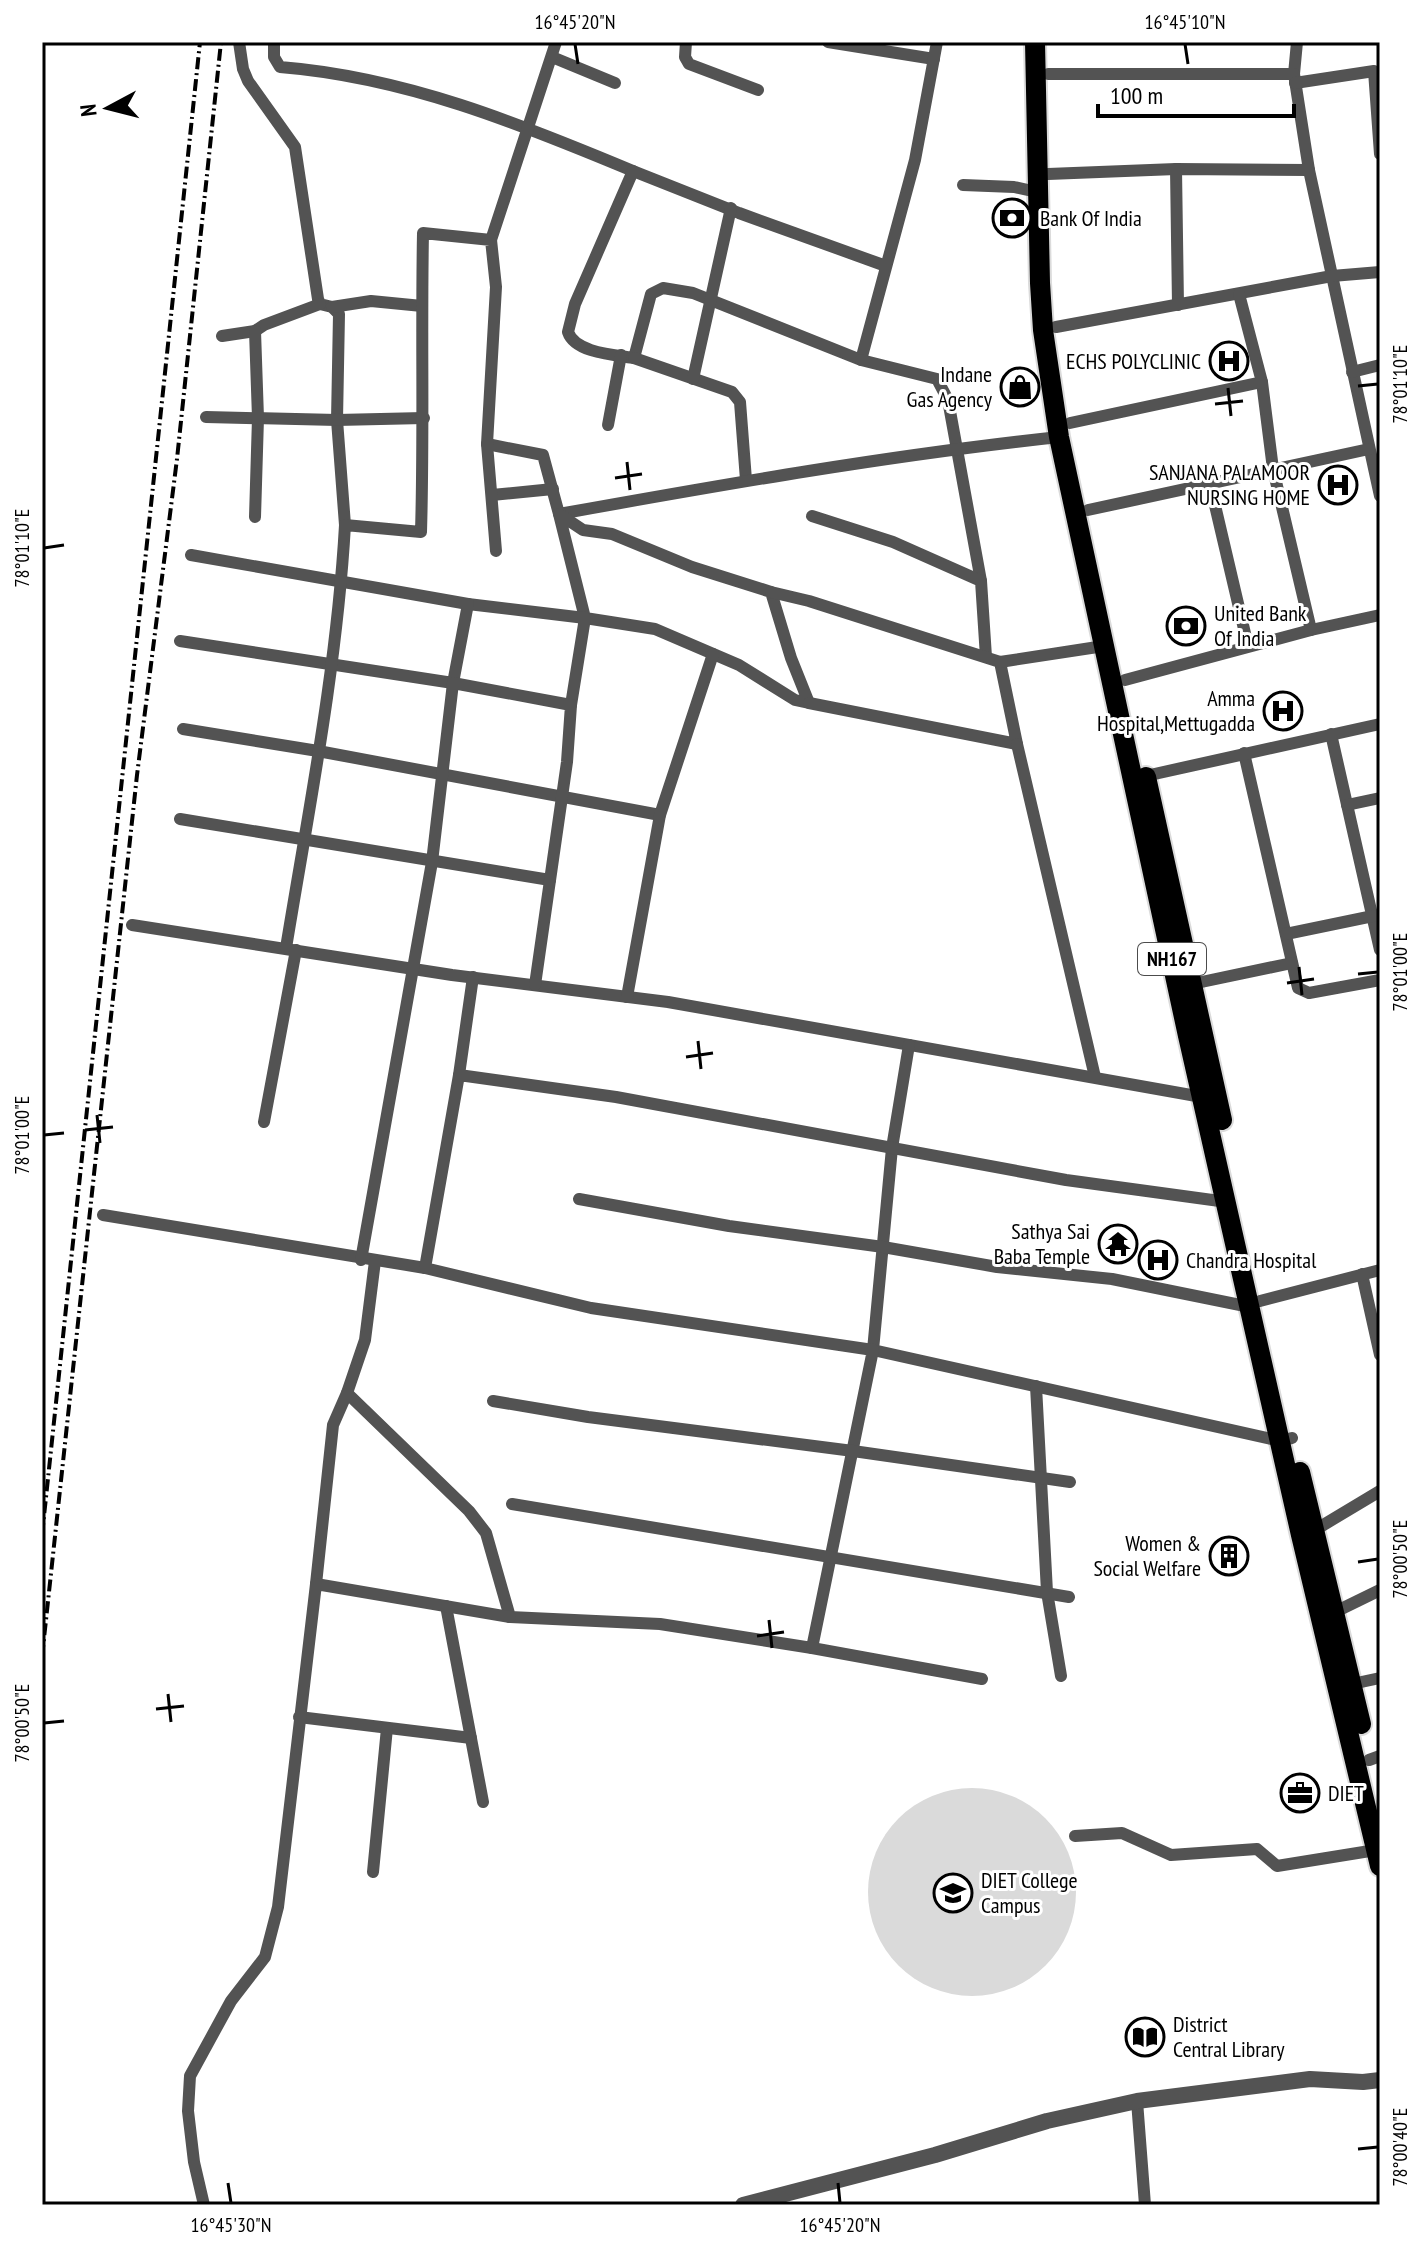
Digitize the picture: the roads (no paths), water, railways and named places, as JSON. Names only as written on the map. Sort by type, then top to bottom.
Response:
[{"type":"highway","name":"NH167","points":[[1035,42],[1043,330],[1065,430],[1104,646],[1192,984],[1255,1304],[1286,1439],[1304,1549],[1378,1858]]},
{"type":"highway","name":"NH167","points":[[1048,42],[1048,174],[1065,430],[1088,510],[1125,680],[1140,778],[1202,1097],[1255,1304]]},
{"type":"highway","name":"NH167","points":[[1286,1439],[1315,1530],[1352,1684],[1374,1758],[1380,1808]]},
{"type":"street","points":[[239,42],[248,81],[295,147],[326,305],[339,314],[337,420],[345,525],[332,663],[264,1122]]},
{"type":"street","points":[[274,42],[274,57],[280,67],[342,74],[421,91],[530,127],[739,213],[886,266]]},
{"type":"street","points":[[496,551],[487,444],[496,287],[491,240],[556,42]]},
{"type":"street","points":[[686,42],[685,57],[689,64],[758,90]]},
{"type":"street","points":[[828,42],[934,59]]},
{"type":"street","points":[[861,360],[915,160],[937,42]]},
{"type":"street","points":[[1297,42],[1295,78],[1309,170],[1380,496]]},
{"type":"street","points":[[552,57],[615,83]]},
{"type":"street","points":[[1048,74],[1295,78],[1374,71],[1377,78],[1380,154]]},
{"type":"street","points":[[1048,174],[1176,169],[1309,170]]},
{"type":"street","points":[[1176,169],[1178,305]]},
{"type":"street","points":[[633,171],[575,304],[568,332],[574,342],[584,347],[634,358],[732,392],[740,402],[746,480]]},
{"type":"street","points":[[963,185],[1014,187],[1037,192]]},
{"type":"street","points":[[693,379],[731,208]]},
{"type":"street","points":[[345,525],[421,532],[423,233],[491,240]]},
{"type":"street","points":[[1056,327],[1332,276],[1380,272]]},
{"type":"street","points":[[634,358],[651,294],[657,289],[693,293],[861,360],[937,379],[948,400],[981,581],[986,657]]},
{"type":"street","points":[[1239,294],[1262,382],[1273,469],[1311,630]]},
{"type":"street","points":[[222,336],[255,331],[264,325],[326,305],[371,301],[422,306]]},
{"type":"street","points":[[255,331],[258,418],[255,517]]},
{"type":"street","points":[[608,425],[621,355]]},
{"type":"street","points":[[1352,372],[1380,365]]},
{"type":"street","points":[[559,514],[746,480],[1065,430],[1262,382]]},
{"type":"street","points":[[206,417],[424,418]]},
{"type":"street","points":[[487,444],[543,455],[585,618],[535,985]]},
{"type":"street","points":[[1088,510],[1369,449]]},
{"type":"street","points":[[1210,484],[1248,646]]},
{"type":"street","points":[[492,495],[553,489]]},
{"type":"street","points":[[559,514],[583,530],[612,534],[692,567],[1000,662],[1104,646]]},
{"type":"street","points":[[812,516],[893,542],[981,581]]},
{"type":"street","points":[[191,555],[468,604],[655,629],[739,665],[795,700],[1017,744]]},
{"type":"street","points":[[771,592],[791,658],[809,703]]},
{"type":"street","points":[[204,2205],[194,2162],[188,2111],[190,2076],[231,2001],[265,1957],[278,1907],[333,1425],[365,1340],[368,1260],[432,862],[453,683],[468,604]]},
{"type":"street","points":[[1125,680],[1248,646],[1380,615]]},
{"type":"street","points":[[180,641],[332,663],[571,705]]},
{"type":"street","points":[[627,997],[660,815],[713,654]]},
{"type":"street","points":[[1000,662],[1095,1077]]},
{"type":"street","points":[[1140,778],[1380,724]]},
{"type":"street","points":[[183,729],[660,815]]},
{"type":"street","points":[[1331,734],[1347,805],[1373,890],[1373,916],[1380,950]]},
{"type":"street","points":[[1244,753],[1298,988],[1309,993],[1380,980]]},
{"type":"street","points":[[1347,805],[1380,798]]},
{"type":"street","points":[[180,819],[550,880]]},
{"type":"street","points":[[1286,934],[1373,916]]},
{"type":"street","points":[[132,925],[627,997],[1202,1097]]},
{"type":"street","points":[[1192,984],[1292,963]]},
{"type":"street","points":[[425,1268],[473,977]]},
{"type":"street","points":[[812,1648],[873,1350],[892,1148],[909,1045]]},
{"type":"street","points":[[459,1075],[616,1097],[1066,1180],[1227,1202]]},
{"type":"street","points":[[579,1199],[729,1226],[883,1247],[997,1267],[1112,1279],[1255,1304],[1380,1270]]},
{"type":"street","points":[[103,1215],[425,1268],[591,1308],[873,1350],[1286,1439]]},
{"type":"street","points":[[1362,1274],[1380,1355]]},
{"type":"street","points":[[1036,1386],[1047,1592],[1061,1676]]},
{"type":"street","points":[[347,1393],[469,1511],[486,1533],[510,1617]]},
{"type":"street","points":[[493,1401],[588,1417],[1070,1482]]},
{"type":"street","points":[[1315,1530],[1380,1491]]},
{"type":"street","points":[[512,1504],[1069,1597]]},
{"type":"street","points":[[316,1584],[510,1617],[660,1624],[982,1679]]},
{"type":"street","points":[[1335,1612],[1380,1590]]},
{"type":"street","points":[[446,1606],[483,1802]]},
{"type":"street","points":[[1352,1684],[1380,1678]]},
{"type":"street","points":[[299,1717],[471,1738]]},
{"type":"street","points":[[373,1872],[387,1728]]},
{"type":"street","points":[[1075,1836],[1122,1833],[1171,1855],[1257,1849],[1277,1866],[1378,1858]]},
{"type":"street","points":[[743,2205],[935,2155],[1047,2121],[1137,2101],[1310,2079],[1380,2080]]},
{"type":"street","points":[[1137,2101],[1145,2205]]},
{"type":"railway","points":[[42,1535],[200,42]]},
{"type":"railway","points":[[42,1657],[137,775],[177,459],[221,42]]},
{"type":"place","name":"Bank Of India","points":[[1012,218]]},
{"type":"place","name":"ECHS POLYCLINIC","points":[[1229,361]]},
{"type":"place","name":"Indane Gas Agency","points":[[1020,387]]},
{"type":"place","name":"SANJANA PALAMOOR NURSING HOME","points":[[1338,485]]},
{"type":"place","name":"United Bank Of India","points":[[1186,626]]},
{"type":"place","name":"Amma Hospital,Mettugadda","points":[[1283,711]]},
{"type":"place","name":"Sathya Sai Baba Temple","points":[[1118,1244]]},
{"type":"place","name":"Chandra Hospital","points":[[1158,1260]]},
{"type":"place","name":"Women & Social Welfare","points":[[1229,1556]]},
{"type":"place","name":"DIET","points":[[1300,1793]]},
{"type":"place","name":"DIET College Campus","points":[[953,1893]]},
{"type":"place","name":"District Central Library","points":[[1145,2037]]}]
